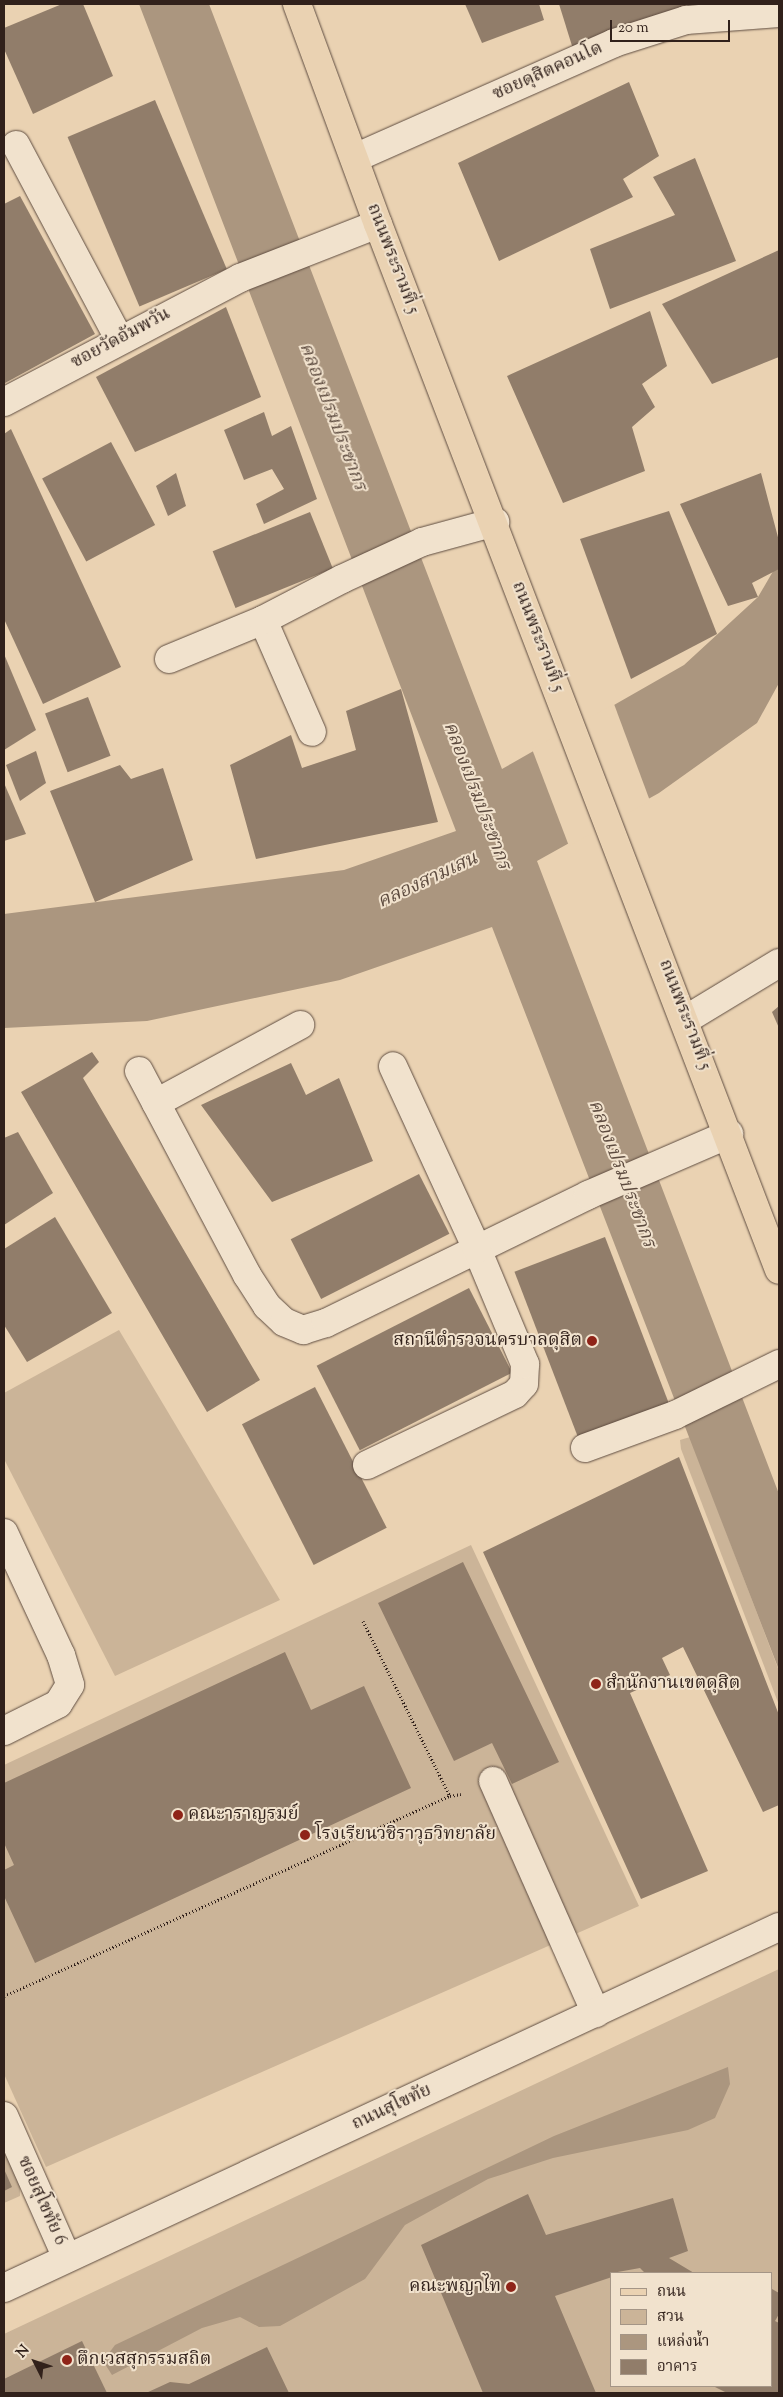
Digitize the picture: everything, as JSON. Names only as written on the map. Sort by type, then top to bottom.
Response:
[{"type":"main road","name":"ถนนพระรามที่ 5","points":[[297,4],[378,224],[495,522],[504,551],[686,1020],[779,1270]]},
{"type":"street","name":"ซอยดุสิตคอนโด","points":[[355,158],[614,43],[686,20],[729,10],[779,13]]},
{"type":"street","points":[[16,145],[118,339]]},
{"type":"street","name":"ซอยวัดอัมพวัน","points":[[4,402],[118,339],[240,278],[311,248],[378,224]]},
{"type":"street","points":[[169,659],[263,620],[342,579],[422,542],[495,522]]},
{"type":"street","points":[[263,620],[312,732]]},
{"type":"street","points":[[686,1020],[779,963]]},
{"type":"street","points":[[156,1104],[300,1025]]},
{"type":"street","points":[[367,1465],[515,1394],[524,1384],[525,1364],[477,1249],[393,1066]]},
{"type":"street","points":[[139,1071],[247,1275],[267,1306],[284,1322],[303,1330],[326,1323],[588,1195],[729,1134]]},
{"type":"street","points":[[585,1448],[675,1415],[779,1364]]},
{"type":"street","points":[[4,1533],[61,1655],[70,1685],[58,1704],[4,1731]]},
{"type":"street","points":[[495,1785],[596,2013]]},
{"type":"street","name":"ถนนสุโขทัย","points":[[4,2288],[596,2013],[778,1932]]},
{"type":"street","name":"ซอยสุโขทัย 6","points":[[4,2116],[67,2258]]},
{"type":"path","points":[[363,1621],[450,1796]]},
{"type":"path","points":[[4,1996],[450,1796],[495,1785]]},
{"type":"green space","points":[[119,1330],[280,1600],[115,1676],[4,1459],[4,1393]]},
{"type":"green space","points":[[690,1437],[779,1671],[779,1705],[681,1449],[680,1440]]},
{"type":"green space","name":"โรงเรียนวชิราวุธวิทยาลัย","points":[[471,1545],[639,1906],[46,2167],[4,2074],[4,1765]]},
{"type":"green space","points":[[779,1969],[779,2393],[4,2393],[4,2334]]},
{"type":"green space","points":[[4,2146],[20,2184],[20,2196],[4,2203]]},
{"type":"water","points":[[139,4],[209,4],[502,769],[684,665],[758,597],[779,561],[779,683],[757,723],[659,793],[537,861],[779,1494],[779,1670],[492,927],[340,980],[147,1021],[4,1028],[4,914],[344,870],[456,831]]},
{"type":"water","points":[[728,2067],[730,2084],[715,2118],[688,2130],[553,2158],[488,2179],[405,2225],[365,2279],[280,2326],[259,2327],[240,2317],[202,2328],[112,2375],[103,2361],[115,2345],[554,2136]]},
{"type":"pier","points":[[614,704],[650,801],[569,846],[532,749]]},
{"type":"building","points":[[62,4],[83,4],[113,76],[33,114],[4,49],[4,28]]},
{"type":"building","points":[[465,4],[539,4],[544,20],[482,43]]},
{"type":"building","points":[[559,4],[695,4],[573,49]]},
{"type":"building","points":[[629,82],[659,156],[623,179],[633,197],[499,261],[458,163]]},
{"type":"building","points":[[155,100],[227,269],[139,306],[68,137]]},
{"type":"building","points":[[695,158],[736,261],[610,309],[590,249],[675,215],[653,177]]},
{"type":"building","points":[[20,196],[95,334],[5,383],[4,204]]},
{"type":"building","points":[[779,250],[779,357],[712,384],[662,304]]},
{"type":"building","points":[[226,307],[261,397],[135,452],[96,377]]},
{"type":"building","points":[[650,311],[667,366],[642,384],[655,407],[632,427],[645,471],[563,503],[507,376]]},
{"type":"building","points":[[264,412],[272,436],[291,426],[317,499],[264,524],[256,504],[284,489],[272,469],[244,480],[224,430]]},
{"type":"building","points":[[11,429],[121,667],[43,704],[4,619],[4,434]]},
{"type":"building","points":[[111,442],[155,525],[86,562],[42,479]]},
{"type":"building","points":[[176,473],[186,506],[168,516],[156,486]]},
{"type":"building","points":[[761,473],[779,541],[779,569],[752,583],[758,597],[728,606],[680,504]]},
{"type":"building","points":[[669,511],[717,634],[631,679],[580,539]]},
{"type":"building","points":[[310,512],[333,569],[235,608],[213,551]]},
{"type":"building","points":[[4,654],[36,730],[4,750]]},
{"type":"building","points":[[401,689],[438,822],[256,859],[230,765],[291,735],[302,768],[356,750],[346,711]]},
{"type":"building","points":[[88,697],[111,756],[68,772],[45,713]]},
{"type":"building","points":[[36,751],[46,783],[20,801],[6,765]]},
{"type":"building","points":[[120,765],[131,779],[163,768],[193,860],[95,902],[50,791]]},
{"type":"building","points":[[4,783],[26,834],[4,841]]},
{"type":"building","points":[[779,1006],[779,1028],[772,1012]]},
{"type":"building","points":[[92,1052],[99,1062],[83,1078],[260,1380],[207,1412],[21,1092]]},
{"type":"building","points":[[291,1063],[306,1095],[339,1078],[373,1161],[272,1202],[201,1105]]},
{"type":"building","points":[[18,1132],[53,1193],[4,1225],[4,1138]]},
{"type":"building","points":[[419,1174],[449,1234],[321,1299],[291,1239]]},
{"type":"building","points":[[55,1217],[112,1313],[27,1362],[4,1325],[4,1249]]},
{"type":"building","name":"สถานีตำรวจนครบาลดุสิต","points":[[605,1237],[671,1409],[580,1444],[514,1272]]},
{"type":"building","points":[[469,1288],[512,1373],[360,1450],[317,1366]]},
{"type":"building","points":[[315,1387],[387,1528],[314,1565],[242,1424]]},
{"type":"building","name":"สำนักงานเขตดุสิต","points":[[679,1457],[779,1715],[779,1805],[763,1812],[683,1647],[662,1658],[670,1675],[630,1693],[708,1871],[641,1899],[483,1552]]},
{"type":"building","points":[[463,1562],[559,1762],[512,1784],[492,1743],[454,1761],[378,1603]]},
{"type":"building","name":"คณะาราญรมย์","points":[[285,1652],[311,1710],[364,1686],[411,1788],[35,1963],[4,1896],[4,1870],[14,1865],[4,1843],[4,1783]]},
{"type":"building","points":[[4,2169],[12,2187],[4,2191]]},
{"type":"building","name":"คณะพญาไท","points":[[528,2194],[546,2235],[673,2198],[688,2251],[669,2258],[692,2272],[644,2272],[640,2268],[610,2272],[610,2278],[555,2296],[596,2393],[483,2393],[421,2245]]},
{"type":"building","points":[[773,2290],[779,2293],[779,2314],[775,2321],[779,2323],[779,2393],[727,2393],[715,2387],[773,2387]]},
{"type":"building","name":"ตึกเวสสุกรรมสถิต","points":[[82,2341],[107,2393],[4,2393],[4,2379]]},
{"type":"building","name":"ตึกเวสสุกรรมสถิต","points":[[267,2347],[289,2393],[146,2393],[170,2382],[189,2384]]},
{"type":"place","name":"สถานีตำรวจนครบาลดุสิต","points":[[592,1341]]},
{"type":"place","name":"สำนักงานเขตดุสิต","points":[[596,1684]]},
{"type":"place","name":"คณะาราญรมย์","points":[[178,1815]]},
{"type":"place","name":"โรงเรียนวชิราวุธวิทยาลัย","points":[[305,1835]]},
{"type":"place","name":"คณะพญาไท","points":[[511,2287]]},
{"type":"place","name":"ตึกเวสสุกรรมสถิต","points":[[67,2360]]},
{"type":"water label","name":"คลองเปรมประชากร","points":[[332,417]]},
{"type":"water label","name":"คลองเปรมประชากร","points":[[476,796]]},
{"type":"water label","name":"คลองสามเสน","points":[[428,881]]},
{"type":"water label","name":"คลองเปรมประชากร","points":[[621,1174]]}]
